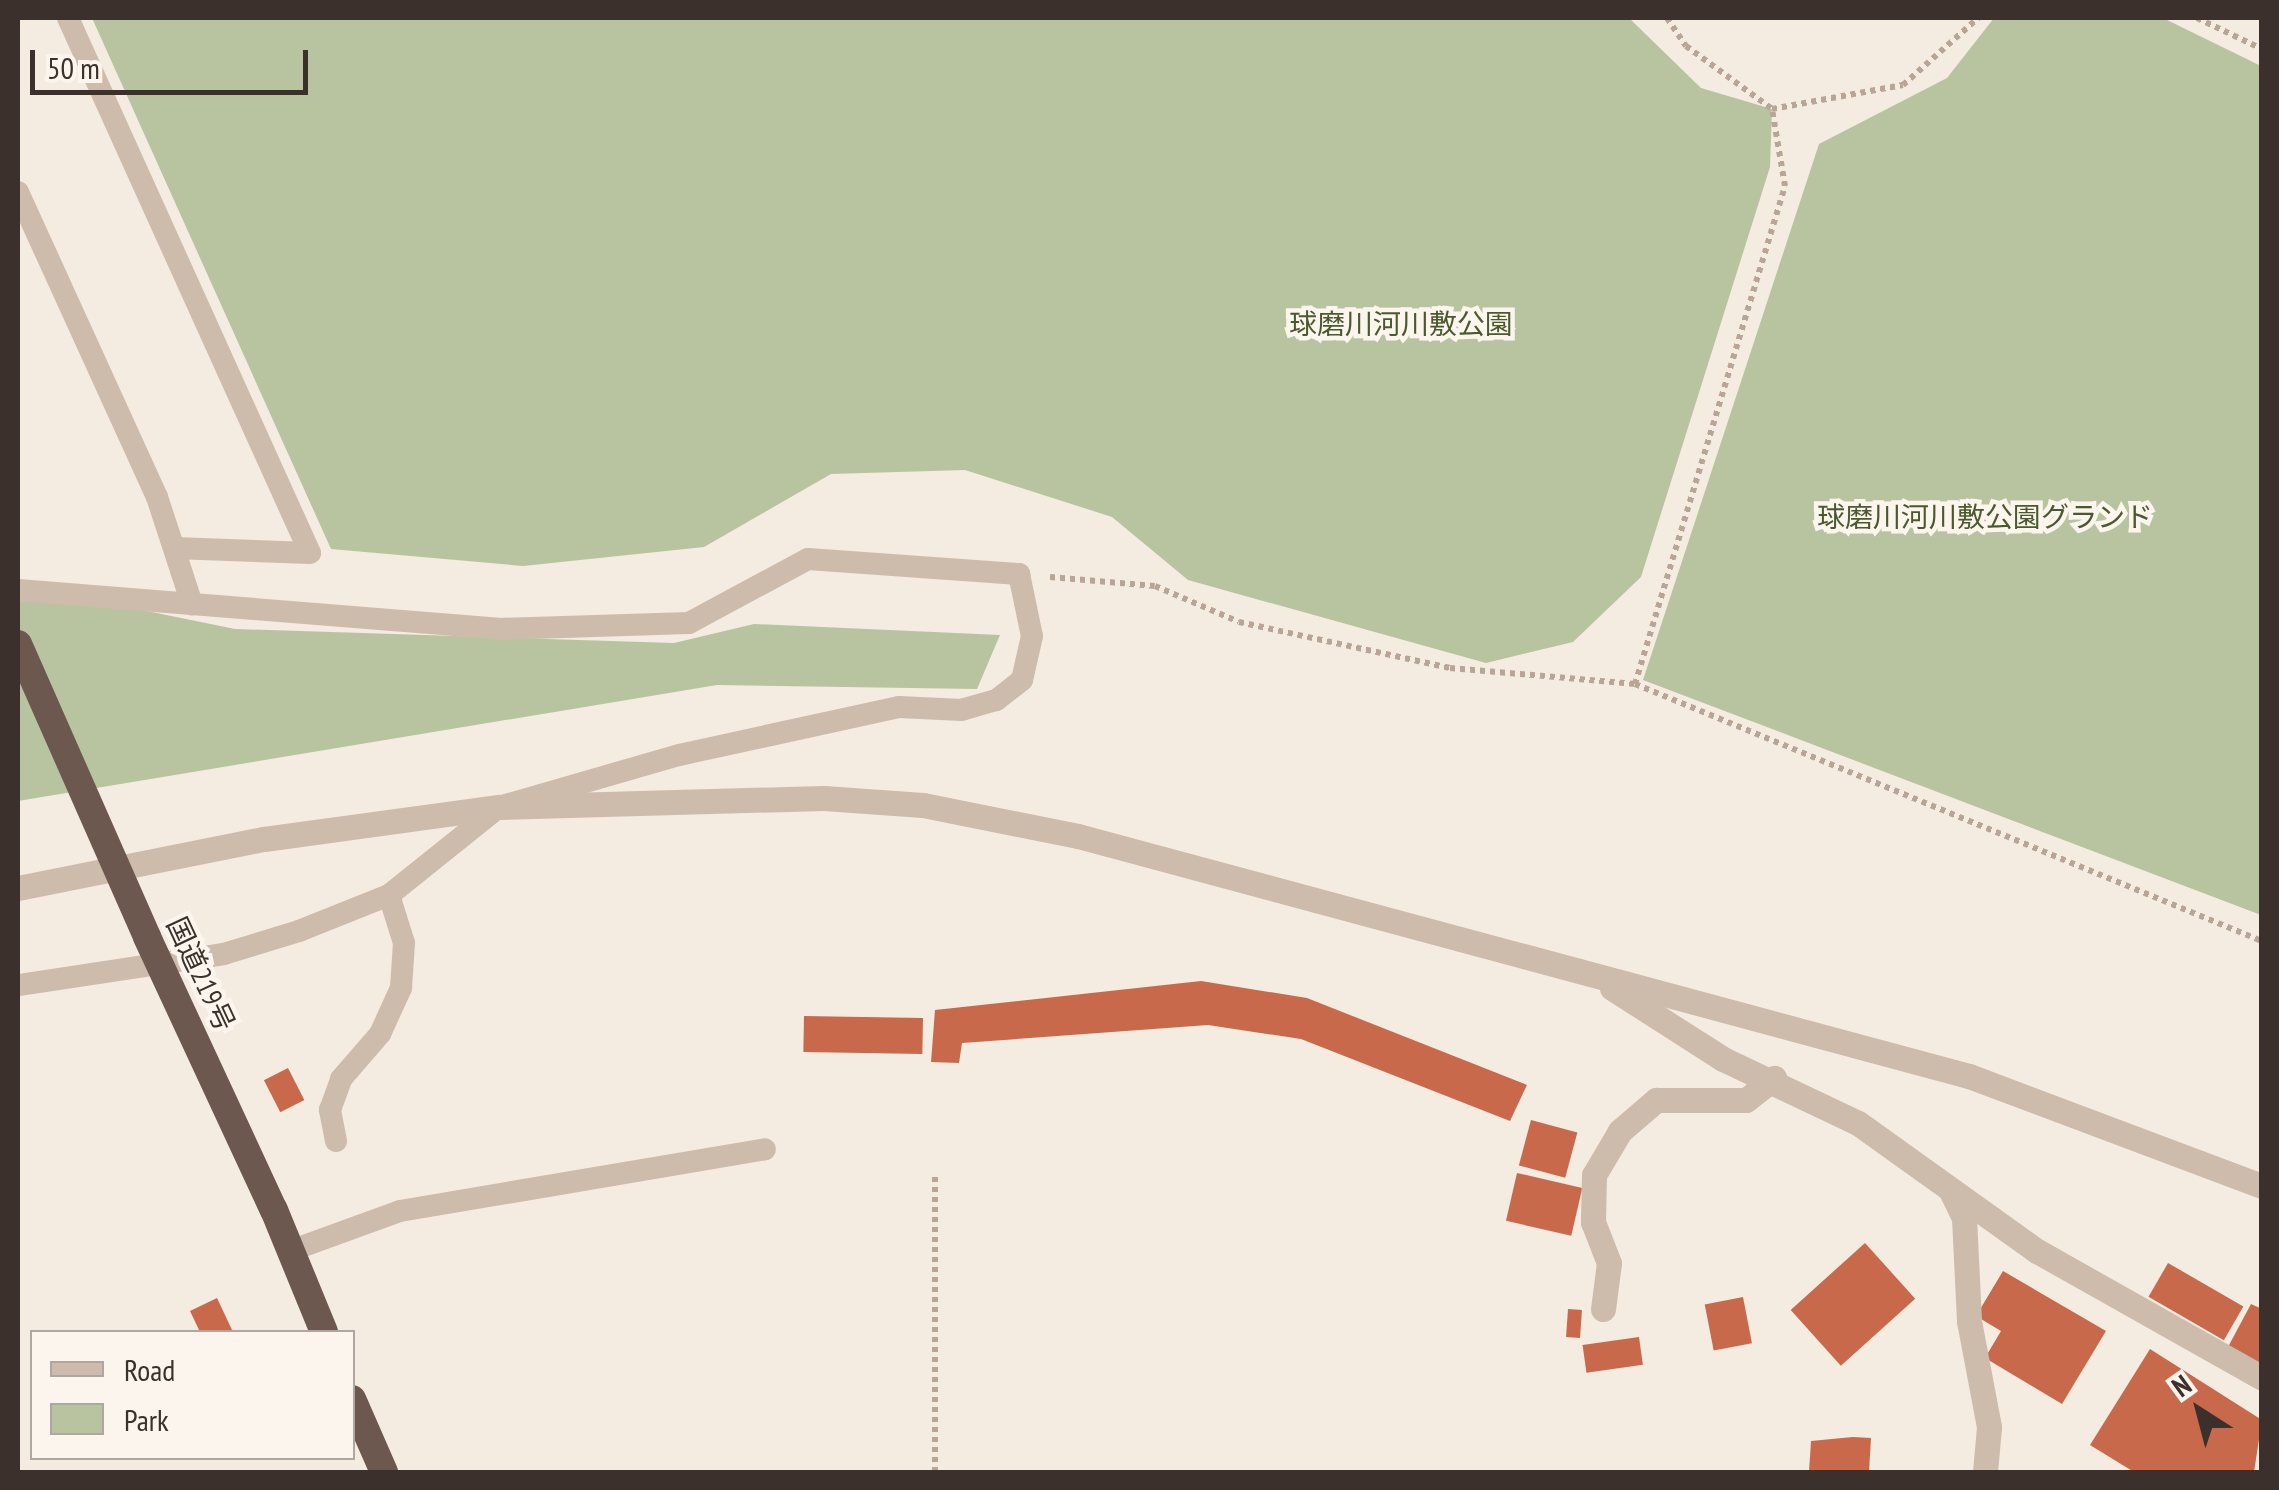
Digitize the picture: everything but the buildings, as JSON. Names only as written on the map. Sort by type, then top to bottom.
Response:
[{"type":"highway","name":"国道219号","points":[[18,644],[274,1210],[323,1330]]},
{"type":"highway","points":[[355,1406],[384,1472]]},
{"type":"street","points":[[18,888],[119,874],[264,839],[499,808],[824,798],[923,805],[1078,836],[1969,1076],[2262,1186]]},
{"type":"street","points":[[1592,976],[1724,1059],[1774,1078],[1904,1152],[1952,1192],[2262,1378]]},
{"type":"street","points":[[1603,1309],[1609,1263],[1593,1222],[1594,1174],[1620,1131],[1656,1100],[1746,1100],[1774,1078]]},
{"type":"street","points":[[1952,1192],[1964,1218],[1969,1322],[1989,1427],[1985,1472]]},
{"type":"lane","points":[[68,18],[310,553],[174,548]]},
{"type":"lane","points":[[18,192],[174,548],[192,604]]},
{"type":"lane","points":[[18,590],[498,629],[689,623],[808,559],[1019,574],[1032,636],[1022,680],[996,700],[962,710],[899,708],[679,754],[499,808],[389,895],[224,954],[18,985]]},
{"type":"lane","points":[[336,1141],[330,1110],[342,1080],[380,1034],[402,988],[404,944],[389,895]]},
{"type":"lane","points":[[290,1251],[400,1212],[765,1149]]},
{"type":"path","points":[[1635,684],[1785,186],[1772,109],[1686,46],[1667,18]]},
{"type":"path","points":[[1772,109],[1902,86],[1978,18]]},
{"type":"path","points":[[2197,18],[2262,49]]},
{"type":"path","points":[[1019,574],[1155,586],[1239,622],[1450,668],[1635,684],[2262,941]]},
{"type":"path","points":[[935,1173],[935,1472]]},
{"type":"green space","name":"球磨川河川敷公園","points":[[92,18],[1629,18],[1701,88],[1772,109],[1770,167],[1641,577],[1573,642],[1486,663],[1188,580],[1112,517],[965,470],[831,474],[704,547],[523,566],[331,549]]},
{"type":"green space","name":"球磨川河川敷公園グランド","points":[[1994,18],[2163,18],[2261,66],[2261,915],[1643,680],[1819,144],[1947,78]]},
{"type":"green space","points":[[44,590],[235,629],[674,643],[754,624],[1000,635],[977,689],[717,685],[18,801],[18,593]]}]
